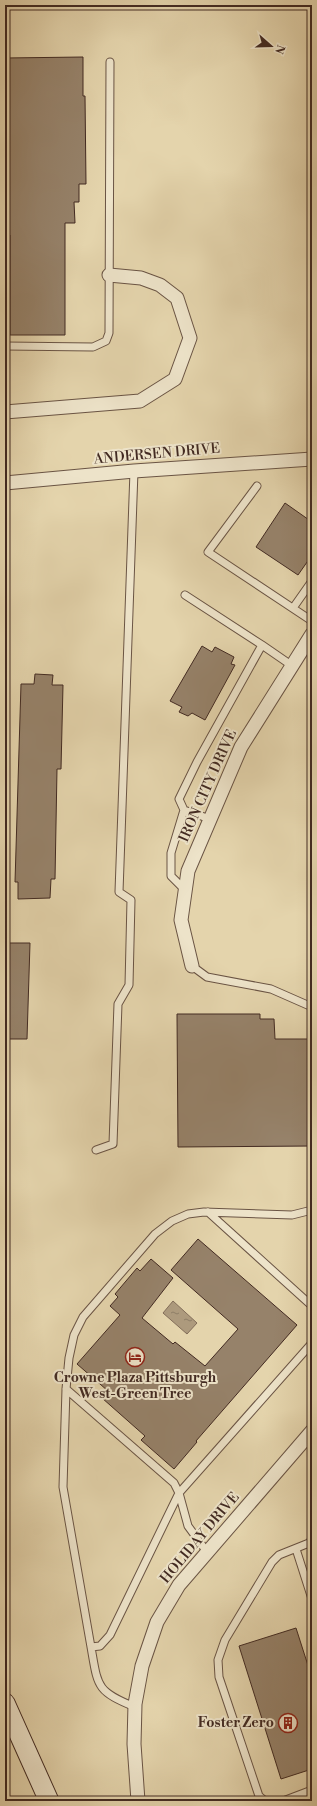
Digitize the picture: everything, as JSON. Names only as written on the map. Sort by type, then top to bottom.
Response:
[{"type":"main road","points":[[5,1703],[49,1801]]},
{"type":"street","points":[[5,412],[140,401],[175,379],[190,338],[177,298],[160,285],[141,278],[109,275]]},
{"type":"street","name":"ANDERSEN DRIVE","points":[[5,483],[134,471],[312,459]]},
{"type":"street","name":"IRON CITY DRIVE","points":[[192,966],[181,920],[188,871],[241,747],[291,665],[312,634]]},
{"type":"street","name":"HOLIDAY DRIVE","points":[[138,1801],[134,1744],[135,1707],[142,1666],[157,1622],[179,1585],[312,1431]]},
{"type":"lane","points":[[5,346],[93,347],[99,346],[106,341],[109,333],[110,62]]},
{"type":"lane","points":[[96,1150],[112,1144],[118,1004],[129,985],[131,900],[119,892],[134,471]]},
{"type":"lane","points":[[257,486],[208,552],[312,620]]},
{"type":"lane","points":[[293,608],[312,581]]},
{"type":"lane","points":[[185,595],[291,665]]},
{"type":"lane","points":[[186,890],[171,876],[171,854],[184,810],[179,799],[194,768],[262,645]]},
{"type":"lane","points":[[184,810],[210,819]]},
{"type":"lane","points":[[192,966],[207,977],[271,989],[312,1007]]},
{"type":"lane","points":[[135,1707],[111,1697],[100,1686],[91,1647],[63,1487],[66,1389],[69,1358],[74,1335],[95,1301],[155,1234],[172,1221],[188,1214],[208,1212],[292,1215],[312,1210]]},
{"type":"lane","points":[[208,1212],[312,1306]]},
{"type":"lane","points":[[91,1647],[100,1646],[110,1635],[179,1493],[312,1343]]},
{"type":"lane","points":[[66,1389],[174,1483],[179,1493],[188,1526],[208,1552]]},
{"type":"lane","points":[[265,1801],[259,1796],[219,1677],[218,1660],[225,1640],[272,1562],[279,1555],[309,1543],[312,1539]]},
{"type":"lane","points":[[296,1549],[312,1599]]},
{"type":"lane","points":[[283,1801],[312,1790]]},
{"type":"water","points":[[173,1301],[197,1323],[187,1334],[163,1313]]},
{"type":"building","points":[[83,57],[86,184],[79,184],[79,202],[74,202],[75,223],[65,223],[65,335],[10,335],[10,235],[5,235],[5,58]]},
{"type":"building","points":[[285,503],[312,522],[312,555],[298,575],[256,547]]},
{"type":"building","points":[[202,646],[212,652],[215,647],[234,657],[231,664],[235,665],[205,720],[192,713],[188,716],[179,712],[182,707],[170,701]]},
{"type":"building","points":[[35,674],[53,675],[52,685],[63,685],[61,769],[57,769],[55,879],[51,879],[50,898],[18,899],[18,882],[15,882],[21,684],[34,684]]},
{"type":"building","points":[[5,943],[30,943],[27,1039],[5,1039]]},
{"type":"building","points":[[177,1014],[260,1014],[260,1019],[274,1019],[275,1039],[312,1039],[312,1146],[178,1147]]},
{"type":"building","name":"Crowne Plaza Pittsburgh West-Green Tree","points":[[198,1239],[297,1325],[196,1441],[197,1442],[174,1469],[141,1440],[145,1436],[102,1398],[108,1391],[77,1364],[120,1315],[110,1306],[118,1297],[115,1294],[137,1268],[140,1271],[151,1259],[173,1278],[142,1318],[173,1344],[175,1342],[205,1366],[238,1329],[171,1270]]},
{"type":"building","name":"Foster Zero","points":[[296,1628],[312,1678],[312,1769],[281,1779],[239,1646]]},
{"type":"place","name":"Crowne Plaza Pittsburgh West-Green Tree","points":[[135,1357]]},
{"type":"place","name":"Foster Zero","points":[[288,1723]]}]
